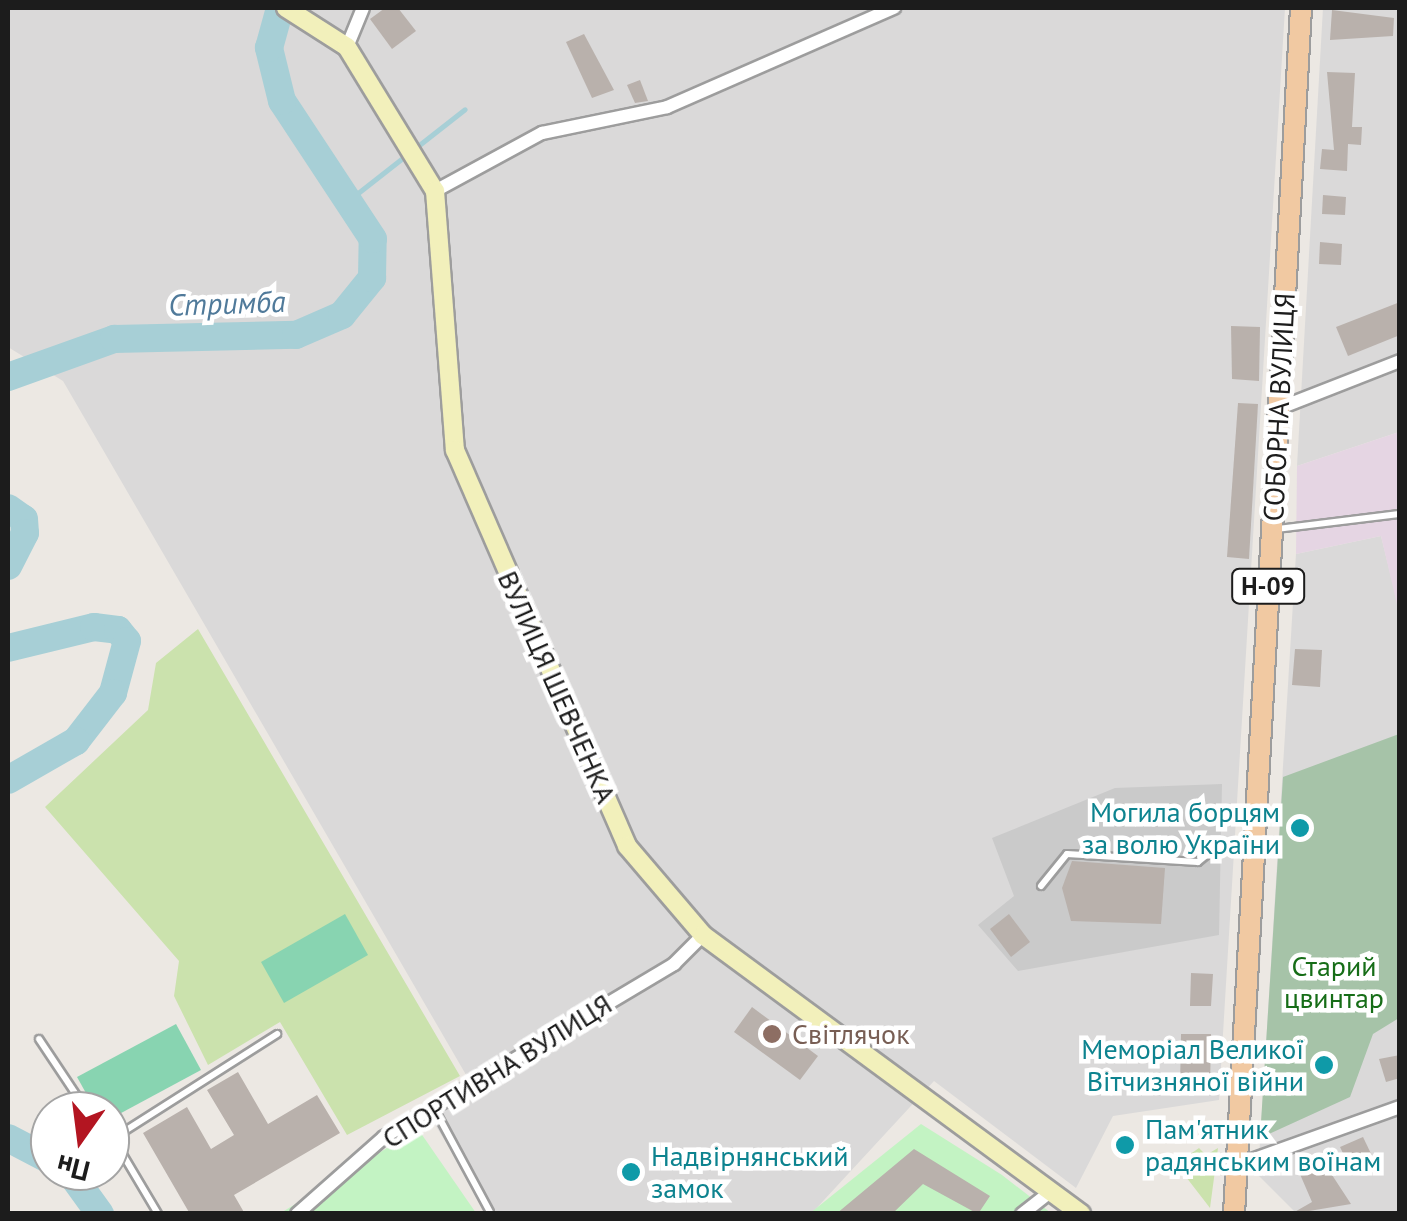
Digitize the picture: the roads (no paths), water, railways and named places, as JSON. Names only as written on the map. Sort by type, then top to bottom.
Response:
[{"type":"main road","name":"СОБОРНА ВУЛИЦЯ","points":[[1238,1165],[1252,848],[1301,8]]},
{"type":"main road","name":"Н-09","points":[[1234,1214],[1238,1165]]},
{"type":"street","name":"ВУЛИЦЯ ШЕВЧЕНКА","points":[[286,8],[317,23],[347,47],[436,192],[455,450],[628,846],[702,935],[1081,1214]]},
{"type":"street","points":[[347,47],[363,8]]},
{"type":"street","points":[[436,192],[542,133],[667,107],[894,8]]},
{"type":"street","points":[[1280,408],[1400,361]]},
{"type":"street","name":"СПОРТИВНА ВУЛИЦЯ","points":[[296,1214],[433,1107],[674,964],[702,935]]},
{"type":"street","points":[[1238,1165],[1400,1107]]},
{"type":"street","points":[[1022,1214],[1050,1192]]},
{"type":"lane","points":[[1272,530],[1400,514]]},
{"type":"lane","points":[[1041,886],[1068,854],[1198,862],[1214,850],[1252,848]]},
{"type":"lane","points":[[130,1124],[277,1034]]},
{"type":"lane","points":[[39,1039],[74,1091]]},
{"type":"lane","points":[[433,1107],[490,1212]]},
{"type":"lane","points":[[130,1163],[158,1214]]},
{"type":"waterway","name":"Стримба","points":[[8,377],[114,339],[296,335],[342,315],[372,278],[373,239],[282,101],[269,48],[280,8]]},
{"type":"waterway","points":[[349,200],[465,109]]},
{"type":"waterway","name":"Стримба","points":[[8,508],[24,519],[25,533],[8,566]]},
{"type":"waterway","name":"Стримба","points":[[8,648],[94,627],[118,630],[127,641],[113,693],[76,741],[8,780]]},
{"type":"waterway","name":"Стримба","points":[[8,1138],[30,1150]]},
{"type":"waterway","name":"Стримба","points":[[83,1191],[100,1214]]},
{"type":"place","name":"Могила борцям за волю України","points":[[1300,828]]},
{"type":"place","name":"Світлячок","points":[[772,1034]]},
{"type":"place","name":"Меморіал Великої Вітчизняної війни","points":[[1324,1065]]},
{"type":"place","name":"Пам'ятник радянським воїнам","points":[[1125,1145]]},
{"type":"place","name":"Надвірнянський замок","points":[[631,1172]]},
{"type":"park label","name":"Старий цвинтар","points":[[1334,982]]}]
